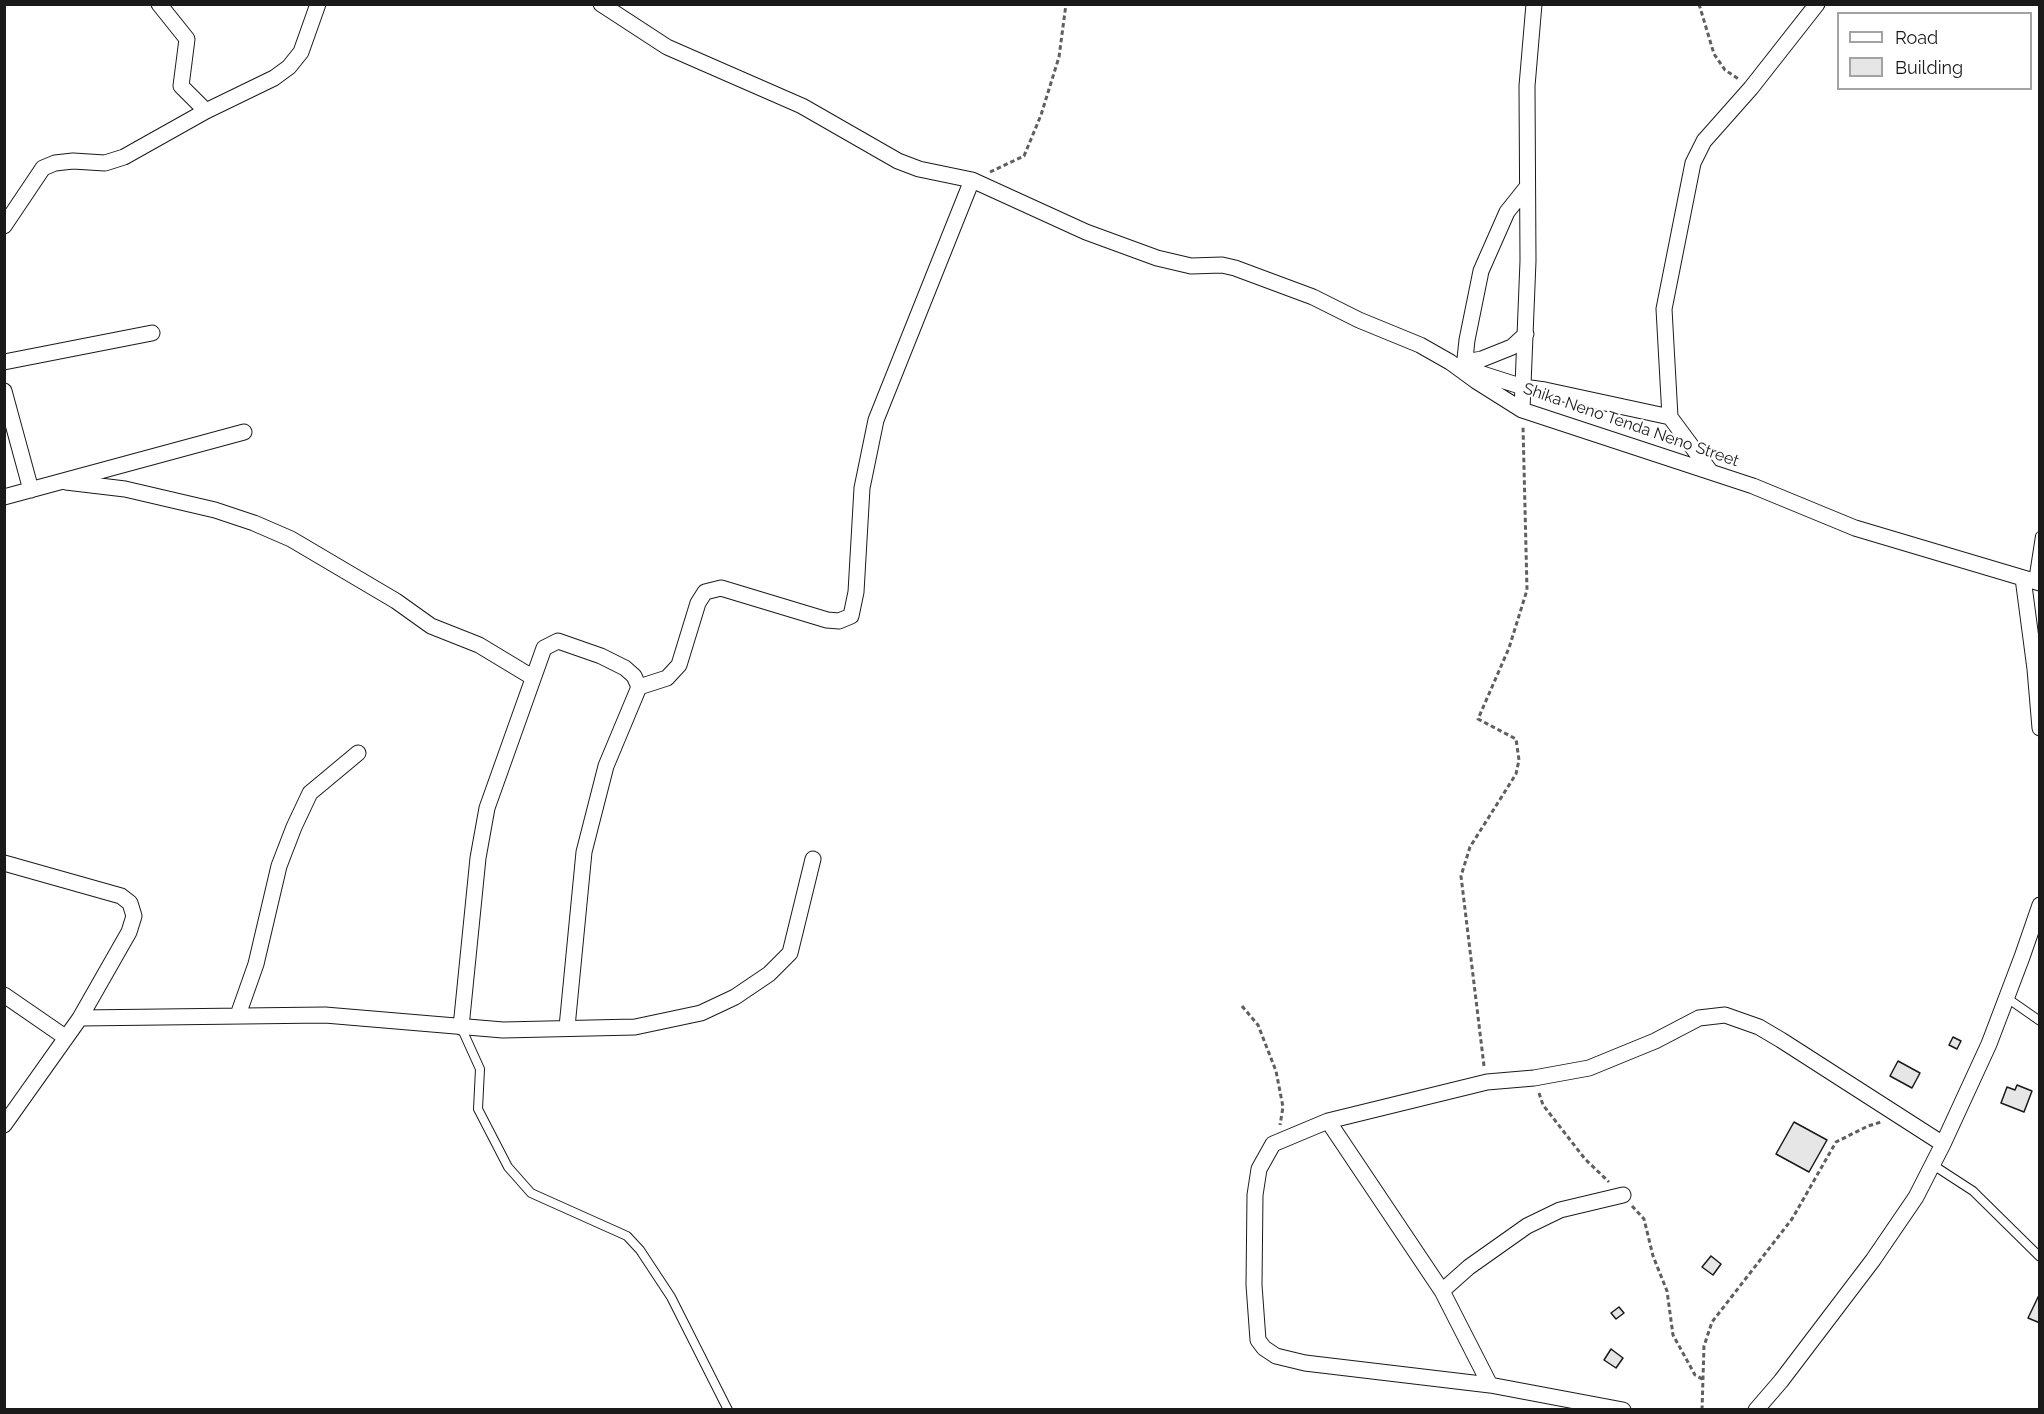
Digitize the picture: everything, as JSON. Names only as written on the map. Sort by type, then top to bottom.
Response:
[{"type":"street","points":[[159,4],[187,39],[181,86],[206,111]]},
{"type":"street","points":[[4,226],[43,168],[55,163],[73,161],[105,163],[124,157],[206,111],[274,78],[289,67],[301,52],[318,4]]},
{"type":"street","name":"Shika Neno Tenda Neno Street","points":[[601,4],[667,47],[802,106],[898,161],[919,169],[972,180],[1086,232],[1158,258],[1191,266],[1222,265],[1235,268],[1304,293],[1460,364],[1476,381],[1522,410],[1753,486],[1855,528],[2032,581]]},
{"type":"street","points":[[1522,410],[1528,261],[1527,86],[1534,4]]},
{"type":"street","points":[[1710,471],[1670,417],[1664,309],[1694,163],[1704,141],[1751,88],[1817,4]]},
{"type":"street","points":[[639,687],[667,678],[679,665],[698,603],[705,592],[721,588],[827,620],[839,621],[851,616],[856,592],[862,488],[876,420],[972,180]]},
{"type":"street","points":[[1460,364],[1481,271],[1507,212],[1527,187]]},
{"type":"street","points":[[4,362],[152,333]]},
{"type":"street","points":[[1460,364],[1482,359],[1512,347],[1526,334]]},
{"type":"street","points":[[1460,364],[1523,387],[1670,417]]},
{"type":"street","points":[[4,391],[31,490]]},
{"type":"street","points":[[4,497],[244,432]]},
{"type":"street","points":[[66,482],[125,489],[214,510],[272,531],[291,539],[396,601],[431,626],[479,645],[532,677]]},
{"type":"street","points":[[2032,581],[2040,728]]},
{"type":"street","points":[[461,1027],[478,858],[487,808],[544,648],[558,642],[601,656],[625,668],[634,676],[639,687],[606,766],[584,852],[567,1027]]},
{"type":"street","points":[[238,1015],[256,964],[279,866],[294,827],[310,793],[358,753]]},
{"type":"street","points":[[80,1018],[324,1015],[503,1030],[635,1027],[701,1013],[735,997],[769,974],[789,952],[813,859]]},
{"type":"street","points":[[4,863],[121,896],[130,903],[134,916],[129,932],[80,1018],[4,1125]]},
{"type":"street","points":[[1756,1410],[1781,1381],[1899,1225],[1933,1165],[1989,1044],[2040,905]]},
{"type":"street","points":[[4,995],[65,1037]]},
{"type":"street","points":[[1623,1410],[1490,1385],[1305,1363],[1276,1356],[1264,1348],[1258,1340],[1254,1286],[1255,1195],[1259,1169],[1273,1144],[1328,1120],[1487,1082],[1534,1078],[1588,1068],[1655,1041],[1699,1018],[1725,1015],[1759,1027],[1781,1040],[1943,1144]]},
{"type":"street","points":[[1328,1120],[1442,1291],[1490,1385]]},
{"type":"street","points":[[1442,1291],[1468,1267],[1527,1226],[1560,1210],[1623,1195]]},
{"type":"lane","points":[[2032,581],[2040,536]]},
{"type":"lane","points":[[2007,998],[2040,1021]]},
{"type":"lane","points":[[461,1027],[480,1069],[478,1109],[508,1167],[531,1193],[627,1236],[640,1250],[671,1297],[728,1410]]},
{"type":"lane","points":[[1933,1165],[1973,1191],[2040,1257]]},
{"type":"path","points":[[972,180],[1024,156],[1041,115],[1059,57],[1066,4]]},
{"type":"path","points":[[1699,4],[1714,54],[1725,70],[1751,88]]},
{"type":"path","points":[[1487,1082],[1481,1050],[1461,876],[1470,847],[1516,774],[1519,760],[1516,739],[1478,719],[1509,648],[1527,590],[1522,410]]},
{"type":"path","points":[[1242,1006],[1258,1025],[1276,1071],[1283,1107],[1282,1121],[1273,1144]]},
{"type":"path","points":[[1534,1078],[1543,1105],[1585,1159],[1623,1195],[1644,1219],[1653,1256],[1667,1291],[1673,1335],[1695,1375],[1704,1380]]},
{"type":"path","points":[[1702,1410],[1704,1346],[1712,1322],[1792,1219],[1836,1142],[1868,1126],[1900,1118]]},
{"type":"building","points":[[1953,1037],[1961,1041],[1957,1049],[1949,1045]]},
{"type":"building","points":[[1898,1061],[1920,1073],[1912,1088],[1890,1076]]},
{"type":"building","points":[[2017,1085],[2032,1091],[2024,1112],[2001,1103],[2007,1087],[2015,1090]]},
{"type":"building","points":[[1794,1122],[1827,1140],[1809,1172],[1776,1154]]},
{"type":"building","points":[[1711,1256],[1721,1264],[1713,1275],[1702,1267]]},
{"type":"building","points":[[2040,1293],[2040,1323],[2028,1318]]},
{"type":"building","points":[[1619,1307],[1624,1313],[1616,1319],[1611,1313]]},
{"type":"building","points":[[1611,1349],[1623,1358],[1616,1368],[1604,1360]]}]
